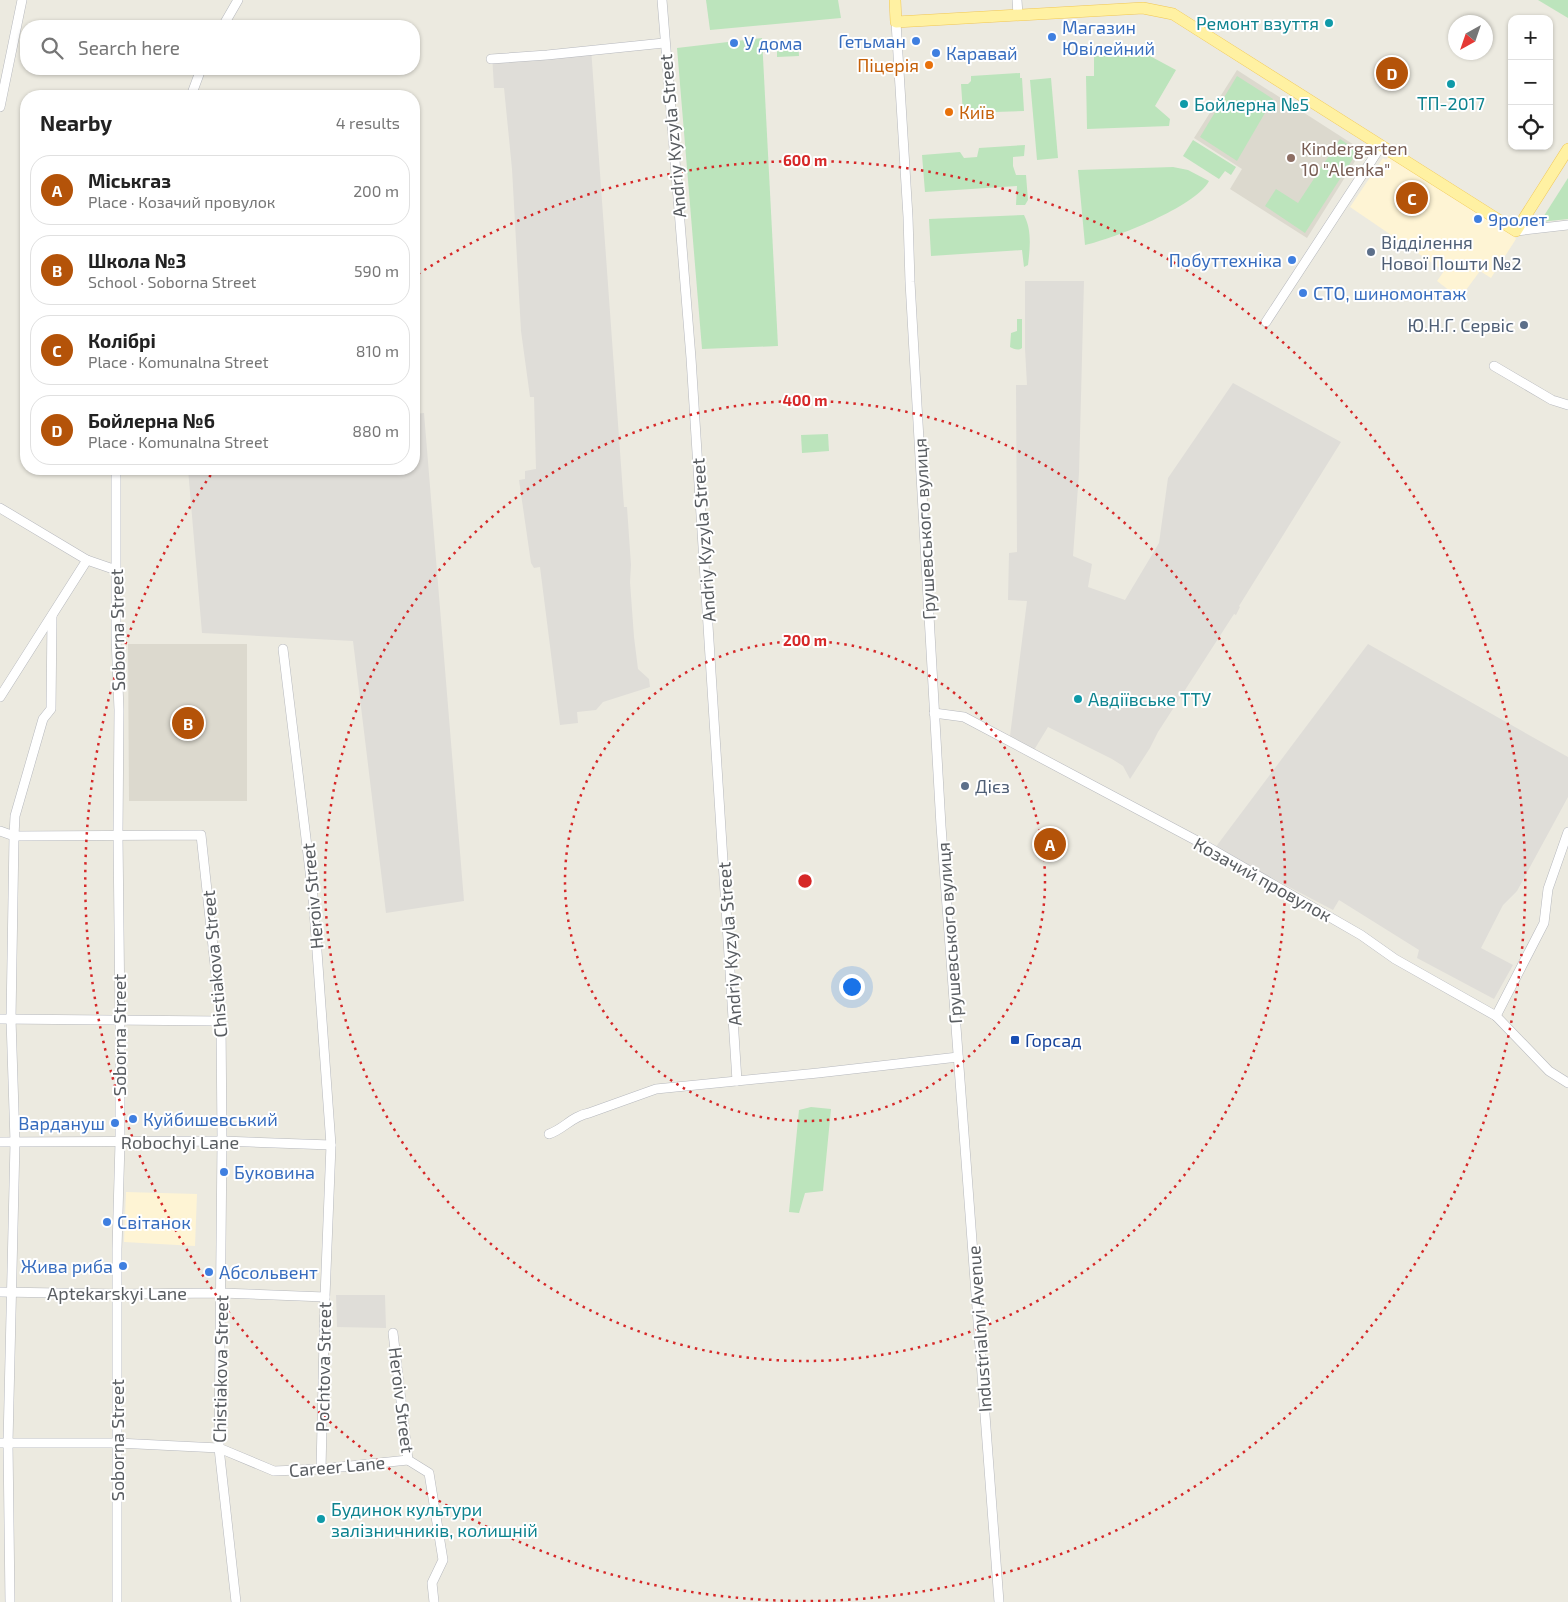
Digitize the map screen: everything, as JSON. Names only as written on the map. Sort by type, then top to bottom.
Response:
[{"type":"main road","name":"Грушевського вулиця","points":[[895,0],[896,22]]},
{"type":"main road","points":[[896,22],[1143,8],[1173,14],[1516,231],[1568,149]]},
{"type":"street","points":[[0,107],[22,0]]},
{"type":"street","points":[[226,20],[238,0]]},
{"type":"street","name":"Andriy Kyzyla Street","points":[[662,0],[691,358],[737,1081]]},
{"type":"street","points":[[1017,0],[1018,15]]},
{"type":"street","name":"Грушевського вулиця","points":[[896,22],[908,208],[934,713],[958,1057]]},
{"type":"street","points":[[491,59],[664,43]]},
{"type":"street","points":[[193,90],[199,75]]},
{"type":"street","points":[[1266,322],[1381,146]]},
{"type":"street","points":[[1516,231],[1568,225]]},
{"type":"street","points":[[1494,366],[1552,400],[1568,406]]},
{"type":"street","name":"Soborna Street","points":[[116,475],[120,1020],[117,1294],[117,1602]]},
{"type":"street","points":[[0,508],[87,560],[116,570]]},
{"type":"street","points":[[0,697],[87,560]]},
{"type":"street","points":[[10,1602],[4,1443],[12,1292],[15,1142],[11,1018],[14,836],[15,816],[43,719],[51,709],[52,616]]},
{"type":"street","name":"Heroiv Street","points":[[284,649],[314,896],[331,1145]]},
{"type":"street","name":"Козачий провулок","points":[[934,713],[964,717],[1201,843],[1361,935],[1395,959],[1496,1016],[1549,1071],[1568,1083]]},
{"type":"street","points":[[0,831],[14,836],[118,835]]},
{"type":"street","points":[[1496,1016],[1544,923],[1548,889],[1568,832]]},
{"type":"street","name":"Chistiakova Street","points":[[118,835],[201,836],[221,1021],[222,1141],[219,1448],[236,1602]]},
{"type":"street","points":[[0,1018],[221,1021]]},
{"type":"street","points":[[549,1134],[581,1114],[589,1113],[656,1089],[958,1057]]},
{"type":"street","name":"Industrialnyi Avenue","points":[[958,1057],[999,1602]]},
{"type":"street","name":"Robochyi Lane","points":[[0,1142],[222,1141],[331,1145]]},
{"type":"street","name":"Pochtova Street","points":[[321,1469],[331,1145]]},
{"type":"street","name":"Aptekarskyi Lane","points":[[0,1292],[221,1293],[325,1297]]},
{"type":"street","name":"Heroiv Street","points":[[393,1333],[408,1460],[430,1473],[443,1560],[432,1583],[434,1602]]},
{"type":"street","name":"Career Lane","points":[[4,1443],[117,1443],[219,1448],[274,1471],[321,1469],[408,1460]]},
{"type":"shaded area","points":[[591,48],[624,507],[627,507],[634,637],[638,669],[649,679],[650,687],[603,702],[596,710],[577,712],[578,723],[560,725],[540,567],[534,568],[531,563],[519,480],[525,479],[525,471],[536,469],[534,397],[530,397],[521,331],[512,169],[504,88],[494,88],[492,54]]},
{"type":"shaded area","name":"Kindergarten 10 \"Alenka\"","points":[[1237,70],[1362,150],[1307,238],[1230,189],[1242,169],[1194,138]]},
{"type":"shaded area","points":[[1390,155],[1512,232],[1516,239],[1491,278],[1480,271],[1458,301],[1448,294],[1450,291],[1437,281],[1444,271],[1350,207],[1383,158],[1386,160]]},
{"type":"shaded area","points":[[1025,281],[1084,281],[1079,473],[1073,556],[1092,564],[1088,587],[1125,600],[1159,543],[1168,478],[1233,383],[1341,442],[1239,606],[1236,615],[1234,614],[1130,779],[1123,766],[1112,759],[1048,727],[1034,750],[1010,736],[1027,601],[1008,600],[1009,553],[1017,552],[1016,385],[1027,385]]},
{"type":"shaded area","points":[[420,413],[424,413],[464,901],[386,913],[353,641],[202,633],[189,475],[420,475]]},
{"type":"shaded area","points":[[128,644],[247,644],[247,801],[129,801]]},
{"type":"shaded area","points":[[1368,644],[1568,757],[1568,797],[1517,891],[1503,905],[1481,948],[1513,965],[1494,999],[1417,958],[1419,950],[1339,900],[1333,910],[1215,848]]},
{"type":"shaded area","points":[[126,1192],[197,1194],[195,1246],[124,1242]]},
{"type":"shaded area","points":[[336,1295],[385,1295],[386,1328],[337,1327]]},
{"type":"green space","points":[[706,0],[838,0],[841,18],[710,30]]},
{"type":"green space","points":[[1538,0],[1568,0],[1568,18]]},
{"type":"green space","points":[[762,38],[778,346],[702,349],[677,48]]},
{"type":"green space","points":[[798,42],[799,56],[777,57],[777,43]]},
{"type":"green space","points":[[1094,56],[1150,56],[1176,70],[1155,106],[1170,119],[1169,126],[1087,129],[1086,76],[1094,76]]},
{"type":"green space","points":[[1020,73],[1024,111],[963,113],[961,84],[968,84],[971,81],[971,76]]},
{"type":"green space","points":[[1237,76],[1273,99],[1237,161],[1200,137]]},
{"type":"green space","points":[[1051,78],[1058,158],[1037,160],[1030,80]]},
{"type":"green space","points":[[1340,139],[1358,151],[1305,233],[1265,206],[1276,189],[1298,203]]},
{"type":"green space","points":[[1193,140],[1236,167],[1231,175],[1225,171],[1219,179],[1183,156]]},
{"type":"green space","points":[[1025,145],[1024,156],[1013,157],[1013,166],[1016,175],[1026,175],[1028,200],[1025,205],[1016,205],[1017,186],[925,192],[922,155],[960,152],[964,158],[977,157],[979,148]]},
{"type":"green space","points":[[1173,167],[1188,170],[1209,181],[1201,191],[1172,211],[1134,229],[1085,245],[1078,170]]},
{"type":"green space","points":[[1568,178],[1568,219],[1540,222]]},
{"type":"green space","points":[[1024,215],[1030,239],[1028,265],[1024,267],[1022,250],[931,256],[929,219]]},
{"type":"green space","points":[[1017,319],[1022,319],[1022,348],[1018,350],[1010,347],[1011,333],[1017,331]]},
{"type":"green space","points":[[828,434],[829,451],[802,453],[801,435]]},
{"type":"green space","points":[[811,1107],[831,1109],[823,1191],[805,1193],[799,1213],[789,1212],[799,1110]]},
{"type":"place","name":"Ремонт взуття","points":[[1329,23]]},
{"type":"place","name":"Магазин Ювілейний","points":[[1052,37]]},
{"type":"place","name":"Гетьман","points":[[916,41]]},
{"type":"place","name":"У дома","points":[[734,43]]},
{"type":"place","name":"Каравай","points":[[936,53]]},
{"type":"place","name":"Піцерія","points":[[929,65]]},
{"type":"place","name":"Бойлерна №6","points":[[1392,73]]},
{"type":"place","name":"ТП-2017","points":[[1451,84]]},
{"type":"place","name":"Бойлерна №5","points":[[1184,104]]},
{"type":"place","name":"Київ","points":[[949,112]]},
{"type":"place","name":"Kindergarten 10 \"Alenka\"","points":[[1291,158]]},
{"type":"place","name":"Колібрі","points":[[1412,198]]},
{"type":"place","name":"9ролет","points":[[1478,219]]},
{"type":"place","name":"Відділення Нової Пошти №2","points":[[1371,252]]},
{"type":"place","name":"Побуттехніка","points":[[1292,260]]},
{"type":"place","name":"СТО, шиномонтаж","points":[[1303,293]]},
{"type":"place","name":"Ю.Н.Г. Сервіс","points":[[1524,325]]},
{"type":"place","name":"Авдіївське ТТУ","points":[[1078,699]]},
{"type":"place","name":"Школа №3","points":[[188,723]]},
{"type":"place","name":"Дієз","points":[[965,786]]},
{"type":"place","name":"Міськгаз","points":[[1050,844]]},
{"type":"place","name":"Горсад","points":[[1015,1040]]},
{"type":"place","name":"Куйбишевський","points":[[133,1119]]},
{"type":"place","name":"Вардануш","points":[[115,1123]]},
{"type":"place","name":"Буковина","points":[[224,1172]]},
{"type":"place","name":"Світанок","points":[[107,1222]]},
{"type":"place","name":"Жива риба","points":[[123,1266]]},
{"type":"place","name":"Абсольвент","points":[[209,1272]]},
{"type":"place","name":"Будинок культури залізничників, колишній","points":[[321,1519]]}]
